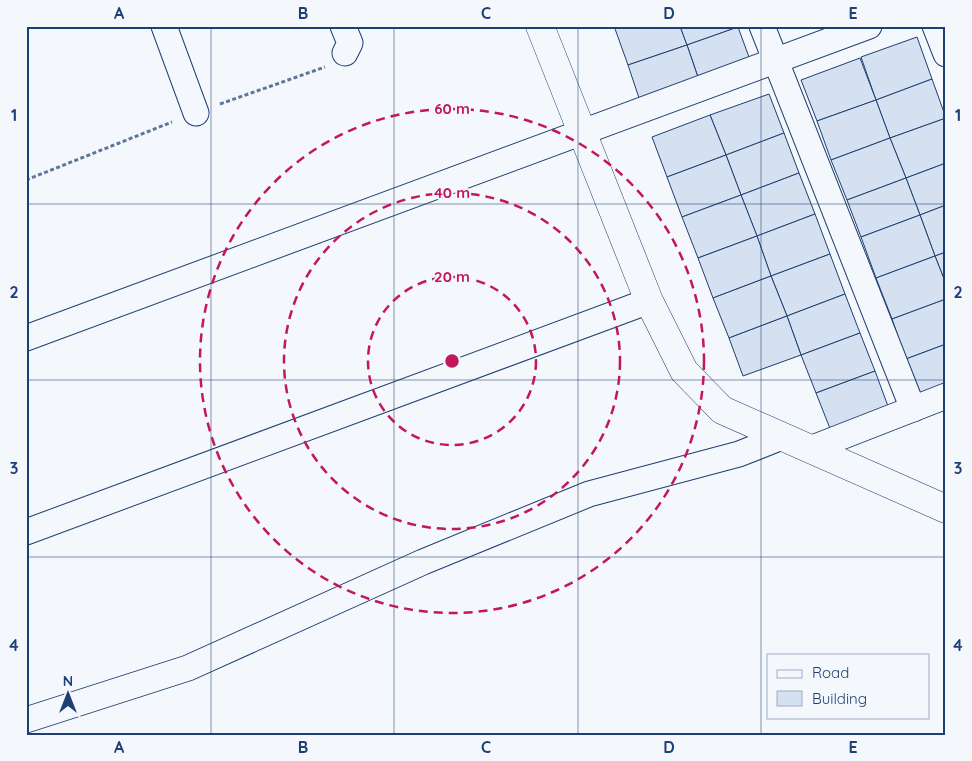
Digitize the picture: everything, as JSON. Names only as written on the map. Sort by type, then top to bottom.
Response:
[{"type":"street","points":[[164,26],[196,113]]},
{"type":"street","points":[[343,26],[350,43],[345,53]]},
{"type":"street","points":[[540,26],[649,301],[684,371],[722,410],[946,509]]},
{"type":"street","points":[[762,26],[912,408]]},
{"type":"street","points":[[26,338],[869,26]]},
{"type":"street","points":[[935,26],[946,54]]},
{"type":"street","points":[[26,532],[649,301]]},
{"type":"street","points":[[810,449],[946,396]]},
{"type":"street","points":[[26,720],[188,668],[423,562],[589,494],[739,454],[782,437]]},
{"type":"building","points":[[614,26],[680,26],[687,45],[628,65]]},
{"type":"building","points":[[680,26],[738,26],[738,27],[687,45]]},
{"type":"building","points":[[738,27],[753,68],[701,86],[687,45]]},
{"type":"building","points":[[917,37],[932,79],[876,100],[861,57]]},
{"type":"building","points":[[687,45],[701,86],[642,107],[628,65]]},
{"type":"building","points":[[860,58],[876,100],[817,121],[801,80]]},
{"type":"building","points":[[932,79],[946,118],[890,138],[876,100]]},
{"type":"building","points":[[769,94],[784,133],[726,155],[710,115]]},
{"type":"building","points":[[876,100],[890,138],[831,160],[817,121]]},
{"type":"building","points":[[710,115],[726,155],[667,177],[652,137]]},
{"type":"building","points":[[946,118],[946,163],[906,178],[890,138]]},
{"type":"building","points":[[784,133],[799,173],[741,195],[726,155]]},
{"type":"building","points":[[890,138],[906,178],[847,200],[831,160]]},
{"type":"building","points":[[726,155],[741,195],[682,217],[667,177]]},
{"type":"building","points":[[946,163],[946,205],[920,215],[906,178]]},
{"type":"building","points":[[799,173],[815,214],[757,236],[741,195]]},
{"type":"building","points":[[906,178],[920,215],[861,237],[847,200]]},
{"type":"building","points":[[741,195],[757,236],[698,258],[682,217]]},
{"type":"building","points":[[946,205],[946,252],[935,256],[920,215]]},
{"type":"building","points":[[815,214],[830,254],[771,276],[757,236]]},
{"type":"building","points":[[920,215],[935,256],[876,278],[861,237]]},
{"type":"building","points":[[757,236],[771,276],[713,298],[698,258]]},
{"type":"building","points":[[946,252],[946,284],[935,256]]},
{"type":"building","points":[[830,254],[845,294],[787,316],[771,276]]},
{"type":"building","points":[[935,256],[946,284],[946,299],[892,319],[876,278]]},
{"type":"building","points":[[771,276],[787,316],[729,338],[713,298]]},
{"type":"building","points":[[845,294],[860,333],[801,355],[787,316]]},
{"type":"building","points":[[946,299],[946,344],[906,359],[892,319]]},
{"type":"building","points":[[787,316],[801,355],[743,376],[729,338]]},
{"type":"building","points":[[860,333],[875,371],[816,393],[801,355]]},
{"type":"building","points":[[946,344],[946,389],[921,398],[906,359]]},
{"type":"building","points":[[875,371],[889,409],[831,431],[816,393]]}]
